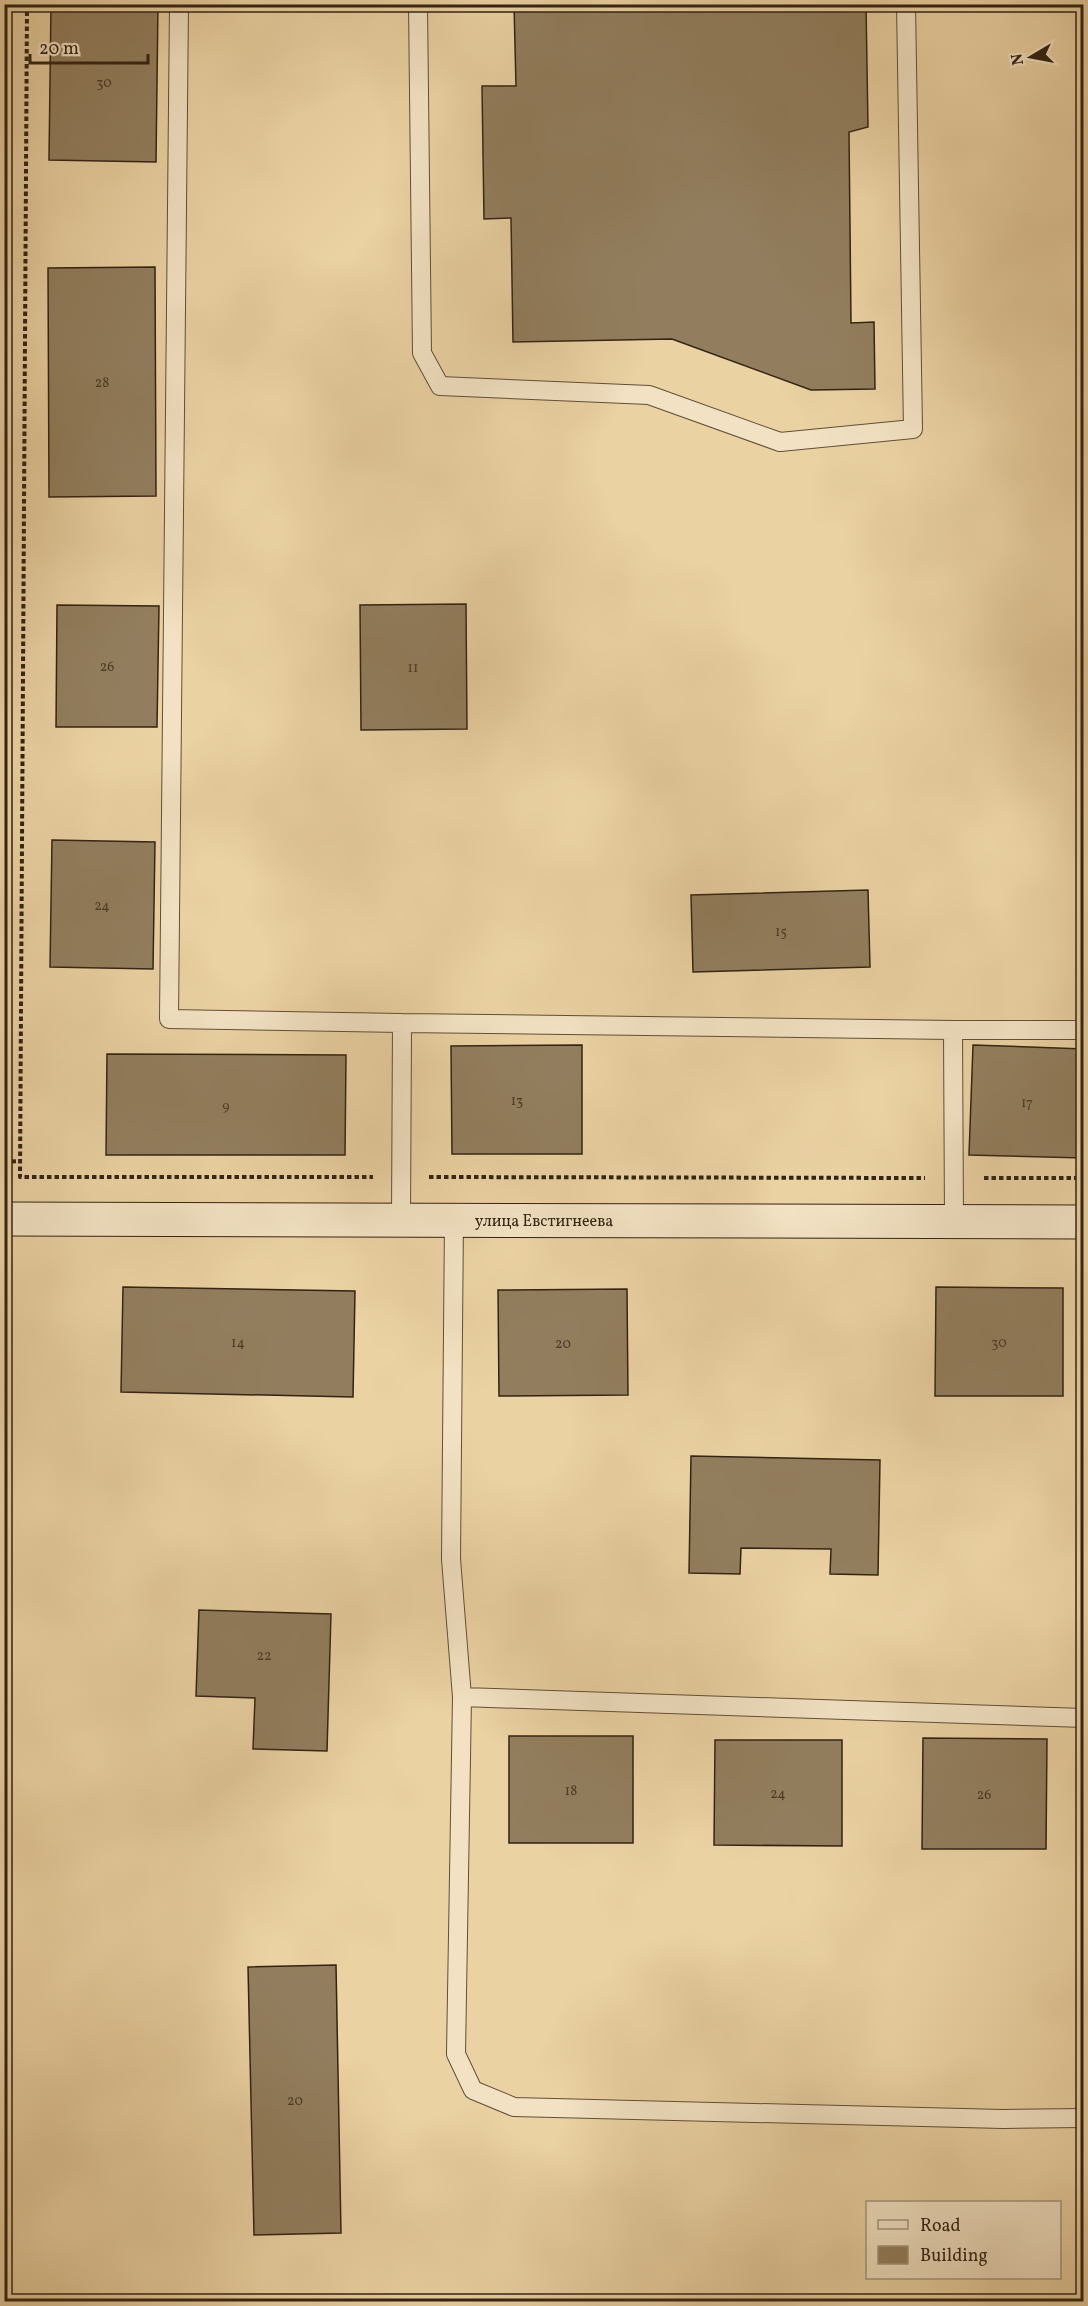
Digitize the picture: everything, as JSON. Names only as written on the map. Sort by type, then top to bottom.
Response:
[{"type":"main road","name":"улица Евстигнеева","points":[[4,1218],[1083,1222]]},
{"type":"lane","points":[[179,4],[169,1019],[1083,1030]]},
{"type":"lane","points":[[418,4],[422,353],[440,386],[649,395],[780,442],[913,429],[906,4]]},
{"type":"lane","points":[[401,1219],[402,1023]]},
{"type":"lane","points":[[953,1030],[954,1221]]},
{"type":"lane","points":[[454,1219],[451,1558],[462,1697],[456,2054],[473,2090],[514,2107],[1004,2120],[1083,2118]]},
{"type":"lane","points":[[462,1697],[1083,1718]]},
{"type":"path","points":[[27,4],[20,1177],[1083,1178]]},
{"type":"path","points":[[4,1162],[20,1161]]},
{"type":"building","points":[[51,4],[158,4],[156,162],[49,160]]},
{"type":"building","points":[[514,4],[866,4],[868,127],[849,132],[851,323],[874,322],[875,389],[811,390],[672,339],[513,342],[511,218],[484,219],[482,86],[516,86]]},
{"type":"building","points":[[155,267],[156,496],[49,497],[48,268]]},
{"type":"building","points":[[466,604],[467,729],[361,730],[360,605]]},
{"type":"building","points":[[57,605],[159,606],[157,727],[56,727]]},
{"type":"building","points":[[52,840],[155,842],[153,969],[50,967]]},
{"type":"building","points":[[868,890],[870,967],[693,972],[691,895]]},
{"type":"building","points":[[582,1045],[582,1154],[452,1154],[451,1046]]},
{"type":"building","points":[[973,1045],[1084,1049],[1084,1158],[969,1155]]},
{"type":"building","points":[[107,1054],[346,1055],[345,1155],[106,1155]]},
{"type":"building","points":[[123,1287],[355,1291],[353,1397],[121,1392]]},
{"type":"building","points":[[936,1287],[1063,1288],[1063,1396],[935,1396]]},
{"type":"building","points":[[627,1289],[628,1395],[499,1396],[498,1290]]},
{"type":"building","points":[[691,1456],[880,1460],[878,1575],[830,1574],[831,1549],[741,1548],[740,1574],[689,1573]]},
{"type":"building","points":[[199,1610],[331,1614],[327,1751],[253,1749],[255,1698],[196,1696]]},
{"type":"building","points":[[509,1736],[633,1736],[633,1843],[509,1843]]},
{"type":"building","points":[[923,1738],[1047,1739],[1046,1849],[922,1849]]},
{"type":"building","points":[[715,1740],[842,1740],[842,1846],[714,1845]]},
{"type":"building","points":[[336,1965],[341,2233],[254,2235],[248,1967]]}]
